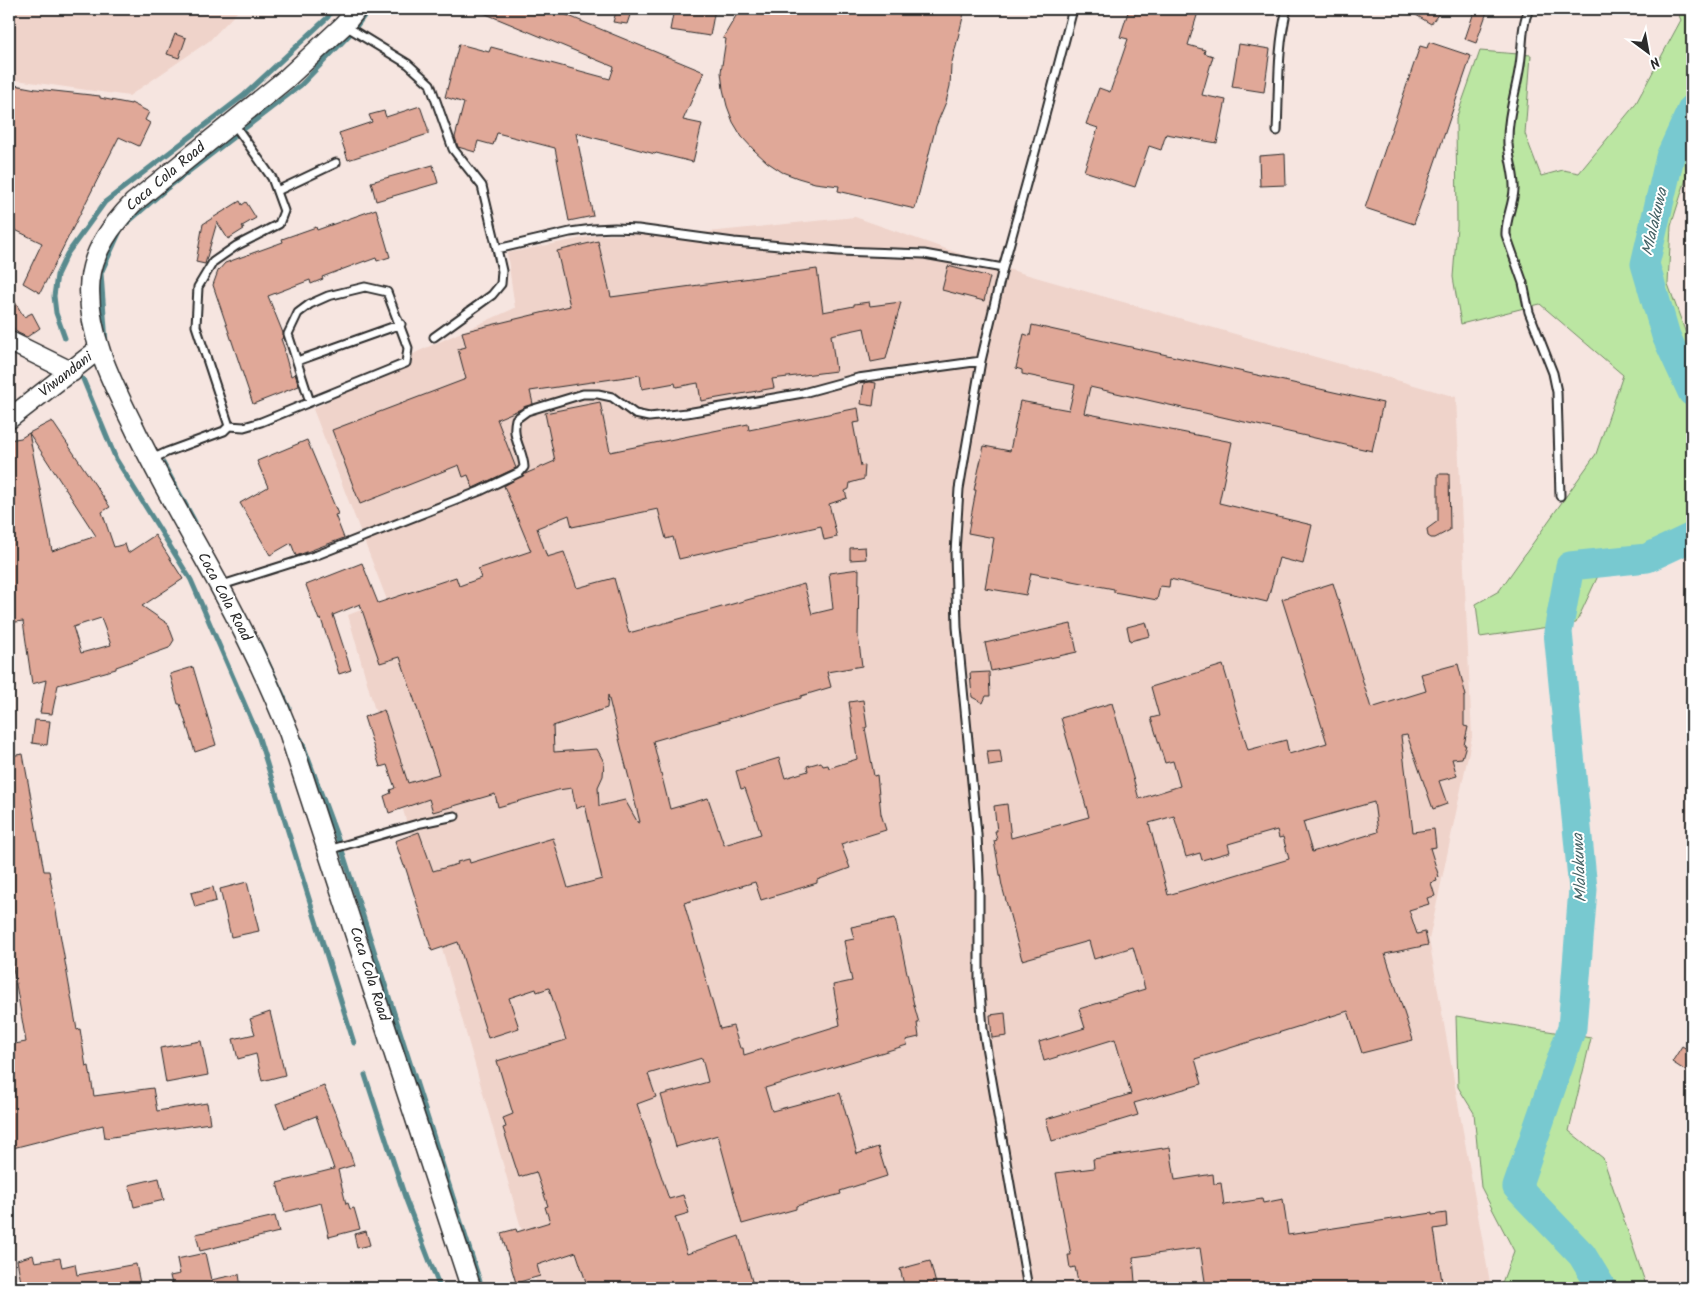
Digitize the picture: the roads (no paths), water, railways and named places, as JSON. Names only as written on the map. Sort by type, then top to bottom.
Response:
[{"type":"main road","name":"Coca Cola Road","points":[[357,9],[344,25],[286,79],[133,203],[113,225],[96,254],[90,281],[91,306],[99,349],[116,391],[150,460],[219,586],[272,691],[289,733],[472,1288]]},
{"type":"main road","points":[[9,342],[72,372]]},
{"type":"main road","name":"Viwandani","points":[[9,419],[72,372],[99,349]]},
{"type":"lane","points":[[1028,1288],[983,1029],[979,980],[977,834],[957,627],[955,553],[959,489],[981,361],[1003,268],[1044,124],[1073,9]]},
{"type":"lane","points":[[1277,131],[1280,51],[1282,28],[1287,9]]},
{"type":"lane","points":[[1529,9],[1524,19],[1520,67],[1508,130],[1508,146],[1514,187],[1506,235],[1523,283],[1529,312],[1553,373],[1557,392],[1560,496]]},
{"type":"lane","points":[[344,25],[408,64],[430,84],[453,149],[482,186],[502,271],[501,284],[492,295],[434,337]]},
{"type":"lane","points":[[229,426],[196,326],[198,287],[212,262],[236,246],[279,224],[284,211],[272,178],[233,122]]},
{"type":"lane","points":[[276,191],[336,163]]},
{"type":"lane","points":[[497,249],[570,232],[593,228],[615,228],[638,229],[734,242],[839,251],[924,254],[1003,268]]},
{"type":"lane","points":[[150,460],[224,431],[229,426],[244,427],[310,402],[406,363],[408,348],[401,324],[387,292],[365,287],[328,296],[310,304],[298,313],[288,334],[310,402]]},
{"type":"lane","points":[[297,361],[401,324]]},
{"type":"lane","points":[[219,586],[317,555],[514,475],[524,467],[524,460],[515,436],[516,419],[527,411],[583,394],[598,394],[612,397],[635,414],[648,417],[686,413],[803,393],[858,378],[981,361]]},
{"type":"lane","points":[[328,850],[421,823],[455,816]]},
{"type":"waterway","points":[[65,338],[56,313],[54,296],[57,275],[67,254],[105,202],[243,96],[328,17],[332,9]]},
{"type":"waterway","points":[[127,223],[166,189],[301,85],[353,31],[369,9]]},
{"type":"waterway","name":"Mlalakuwa","points":[[1692,109],[1670,157],[1645,264],[1666,336],[1692,392]]},
{"type":"waterway","points":[[106,343],[101,273],[121,229]]},
{"type":"waterway","points":[[83,379],[116,459],[191,580],[258,735],[354,1043]]},
{"type":"waterway","points":[[163,463],[195,522]]},
{"type":"waterway","name":"Mlalakuwa","points":[[1602,1288],[1582,1255],[1517,1187],[1572,1028],[1583,889],[1558,632],[1570,566],[1647,558],[1692,537]]},
{"type":"waterway","points":[[259,643],[289,708]]},
{"type":"waterway","points":[[301,739],[341,847],[482,1288]]},
{"type":"waterway","points":[[365,1075],[405,1197],[440,1288]]}]
